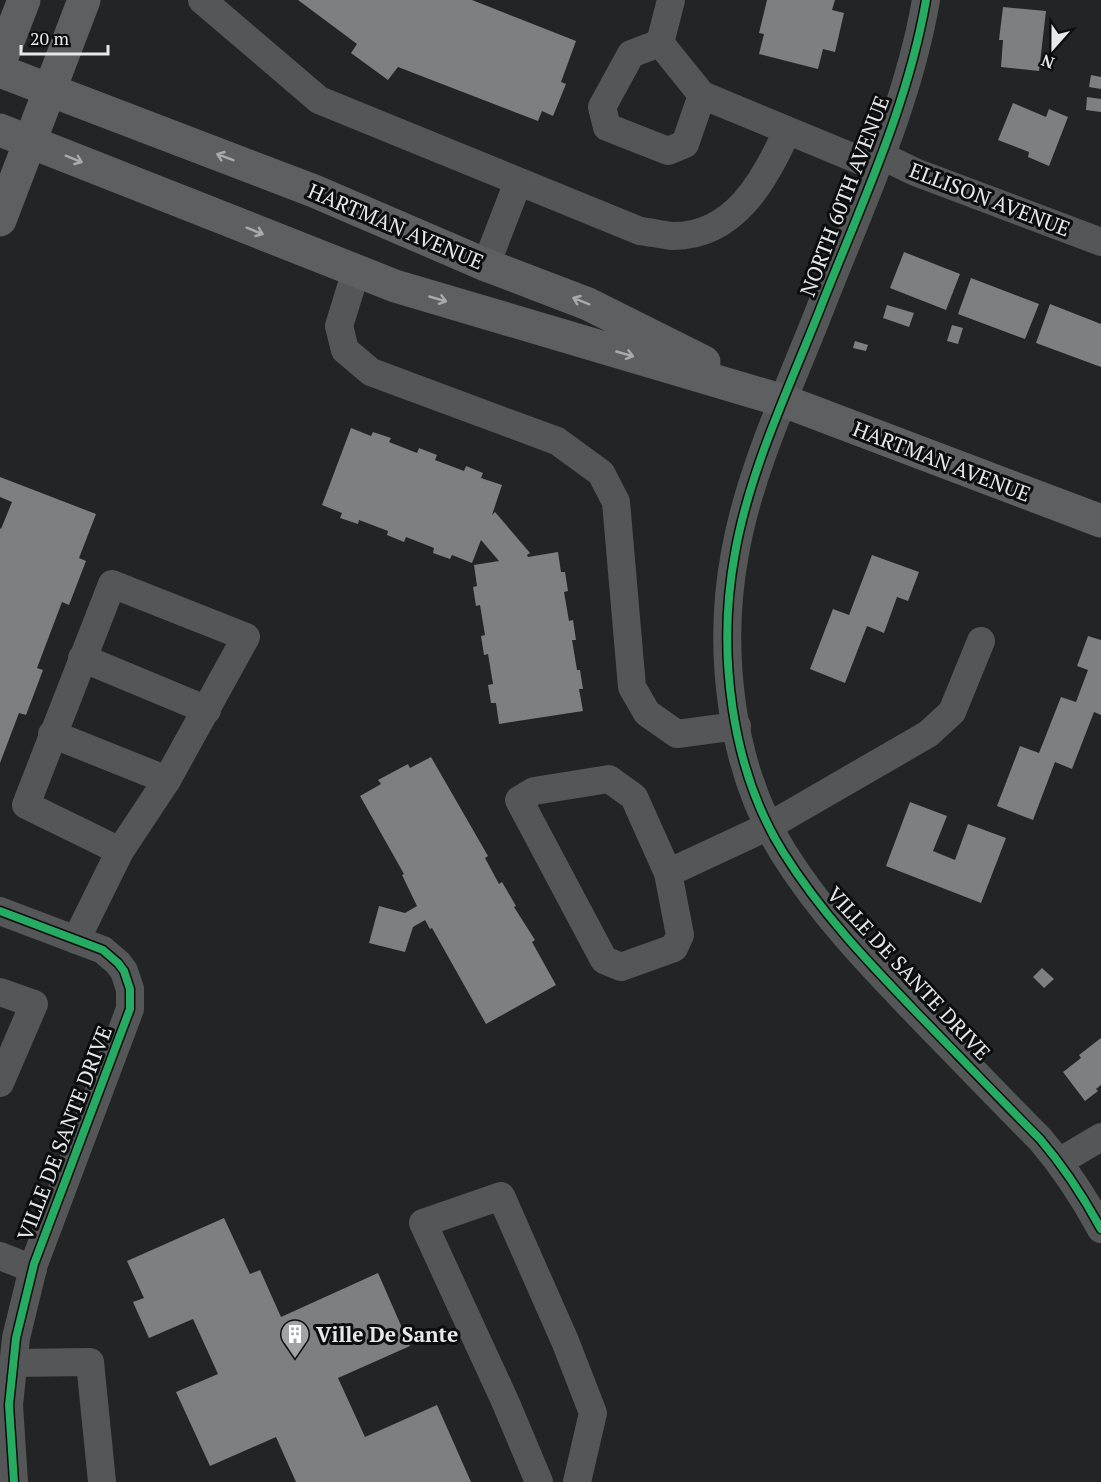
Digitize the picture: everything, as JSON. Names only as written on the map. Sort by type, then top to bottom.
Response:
[{"type":"main road","points":[[0,62],[24,0]]},
{"type":"main road","points":[[0,220],[84,0]]},
{"type":"main road","name":"HARTMAN AVENUE","points":[[0,71],[314,191],[486,265],[588,304],[784,401]]},
{"type":"main road","name":"HARTMAN AVENUE","points":[[0,130],[395,286],[784,401],[1101,521]]},
{"type":"street","points":[[202,0],[319,100],[639,231],[671,236],[696,233],[728,218],[745,204],[772,163],[787,131]]},
{"type":"street","points":[[660,43],[671,0]]},
{"type":"street","name":"NORTH 60TH AVENUE","points":[[784,401],[878,161],[916,48],[926,0]]},
{"type":"street","points":[[660,43],[702,95],[685,144],[669,151],[607,127],[602,107],[631,54],[660,43]]},
{"type":"street","name":"ELLISON AVENUE","points":[[702,95],[787,131],[915,172],[1101,242]]},
{"type":"street","points":[[486,265],[518,182]]},
{"type":"street","points":[[356,271],[339,326],[345,350],[371,372],[557,441],[601,472],[616,502],[632,687],[647,713],[677,734],[736,726]]},
{"type":"street","name":"VILLE DE SANTE DRIVE","points":[[784,401],[746,507],[735,552],[729,598],[727,645],[731,696],[736,726],[752,785],[782,850],[825,913],[870,965],[1059,1162],[1082,1195],[1101,1229]]},
{"type":"street","points":[[76,940],[120,851],[167,780],[246,637],[111,584],[26,805],[120,851]]},
{"type":"street","points":[[668,873],[769,826],[928,734],[952,712],[981,641]]},
{"type":"street","points":[[82,658],[207,710]]},
{"type":"street","points":[[52,734],[167,780]]},
{"type":"street","points":[[609,779],[634,796],[668,873],[680,935],[674,948],[621,967],[604,960],[519,800],[534,791],[609,779]]},
{"type":"street","name":"VILLE DE SANTE DRIVE","points":[[0,911],[103,950],[124,971],[130,989],[130,1009],[33,1269],[16,1338],[9,1405],[9,1481]]},
{"type":"street","points":[[0,992],[34,1004],[0,1083]]},
{"type":"street","points":[[1059,1162],[1101,1137]]},
{"type":"street","points":[[539,1482],[506,1401],[423,1223],[501,1196],[565,1341],[593,1413],[577,1482]]},
{"type":"street","points":[[0,1256],[33,1269]]},
{"type":"street","points":[[12,1363],[90,1362],[102,1482]]},
{"type":"building","points":[[298,0],[472,0],[576,41],[561,82],[566,84],[553,116],[542,111],[538,121],[398,67],[388,80],[351,53],[357,44]]},
{"type":"building","points":[[767,0],[835,0],[832,10],[844,13],[835,52],[823,49],[818,69],[759,54],[764,34],[759,33]]},
{"type":"building","points":[[1003,7],[1046,11],[1039,71],[1001,67],[1003,40],[999,40]]},
{"type":"building","points":[[1091,75],[1101,77],[1101,89],[1089,87]]},
{"type":"building","points":[[1087,97],[1101,99],[1101,112],[1086,110]]},
{"type":"building","points":[[1013,103],[1046,117],[1049,109],[1068,117],[1049,166],[1028,157],[1029,152],[998,140]]},
{"type":"building","points":[[904,252],[960,274],[946,310],[890,288]]},
{"type":"building","points":[[971,278],[1039,304],[1025,339],[958,314]]},
{"type":"building","points":[[1050,304],[1101,324],[1101,367],[1036,343]]},
{"type":"building","points":[[887,305],[914,313],[909,327],[883,318]]},
{"type":"building","points":[[952,325],[963,328],[958,344],[947,341]]},
{"type":"building","points":[[855,341],[868,345],[866,351],[853,348]]},
{"type":"building","points":[[351,428],[371,436],[373,432],[391,438],[389,442],[417,453],[419,448],[437,455],[435,460],[464,471],[466,466],[483,473],[481,478],[502,485],[492,515],[495,512],[530,553],[528,557],[558,552],[561,572],[565,572],[568,591],[564,592],[569,621],[573,620],[576,640],[572,640],[583,689],[579,689],[583,711],[499,724],[496,703],[491,703],[488,685],[493,684],[488,654],[484,655],[481,636],[485,635],[480,605],[476,606],[473,587],[477,586],[474,565],[499,561],[481,540],[472,563],[452,555],[450,559],[433,553],[434,548],[406,537],[404,542],[387,535],[388,531],[359,520],[358,524],[340,518],[342,513],[322,505]]},
{"type":"building","points":[[0,477],[96,514],[79,558],[86,561],[69,605],[62,602],[37,668],[43,670],[26,715],[19,713],[0,763],[0,528],[12,502],[0,497]]},
{"type":"building","points":[[872,555],[919,572],[908,601],[897,597],[884,633],[867,626],[845,683],[810,669],[833,609],[849,615]]},
{"type":"building","points":[[1088,636],[1101,640],[1101,715],[1094,712],[1072,769],[1055,762],[1033,820],[997,806],[1020,746],[1039,753],[1061,697],[1076,702],[1088,670],[1077,666]]},
{"type":"building","points":[[431,757],[488,856],[485,858],[499,884],[502,882],[516,906],[514,907],[535,940],[532,942],[556,985],[486,1024],[432,928],[430,929],[425,920],[413,927],[405,952],[369,943],[379,906],[405,913],[417,906],[402,875],[404,874],[360,796],[381,784],[378,780],[408,764],[410,768]]},
{"type":"building","points":[[910,802],[947,816],[933,851],[955,860],[968,824],[1006,838],[981,903],[886,866]]},
{"type":"building","points":[[1042,968],[1054,979],[1044,988],[1033,977]]},
{"type":"building","points":[[1101,1038],[1101,1085],[1096,1089],[1098,1091],[1085,1101],[1063,1072],[1081,1058],[1079,1055]]},
{"type":"building","name":"Ville De Sante","points":[[224,1218],[250,1274],[260,1270],[281,1317],[378,1273],[410,1346],[338,1378],[365,1437],[437,1405],[471,1482],[296,1482],[276,1437],[210,1466],[176,1392],[218,1374],[193,1319],[149,1338],[133,1302],[144,1298],[127,1261]]},
{"type":"cycle path","points":[[926,0],[908,78],[882,154],[772,427],[742,521],[735,553],[727,629],[732,707],[740,746],[765,819],[783,852],[813,896],[864,957],[1040,1139],[1073,1182],[1101,1229]]},
{"type":"cycle path","points":[[0,911],[103,950],[124,971],[130,989],[130,1009],[34,1264],[16,1338],[9,1405],[14,1482]]},
{"type":"place","name":"Ville De Sante","points":[[295,1360]]}]
